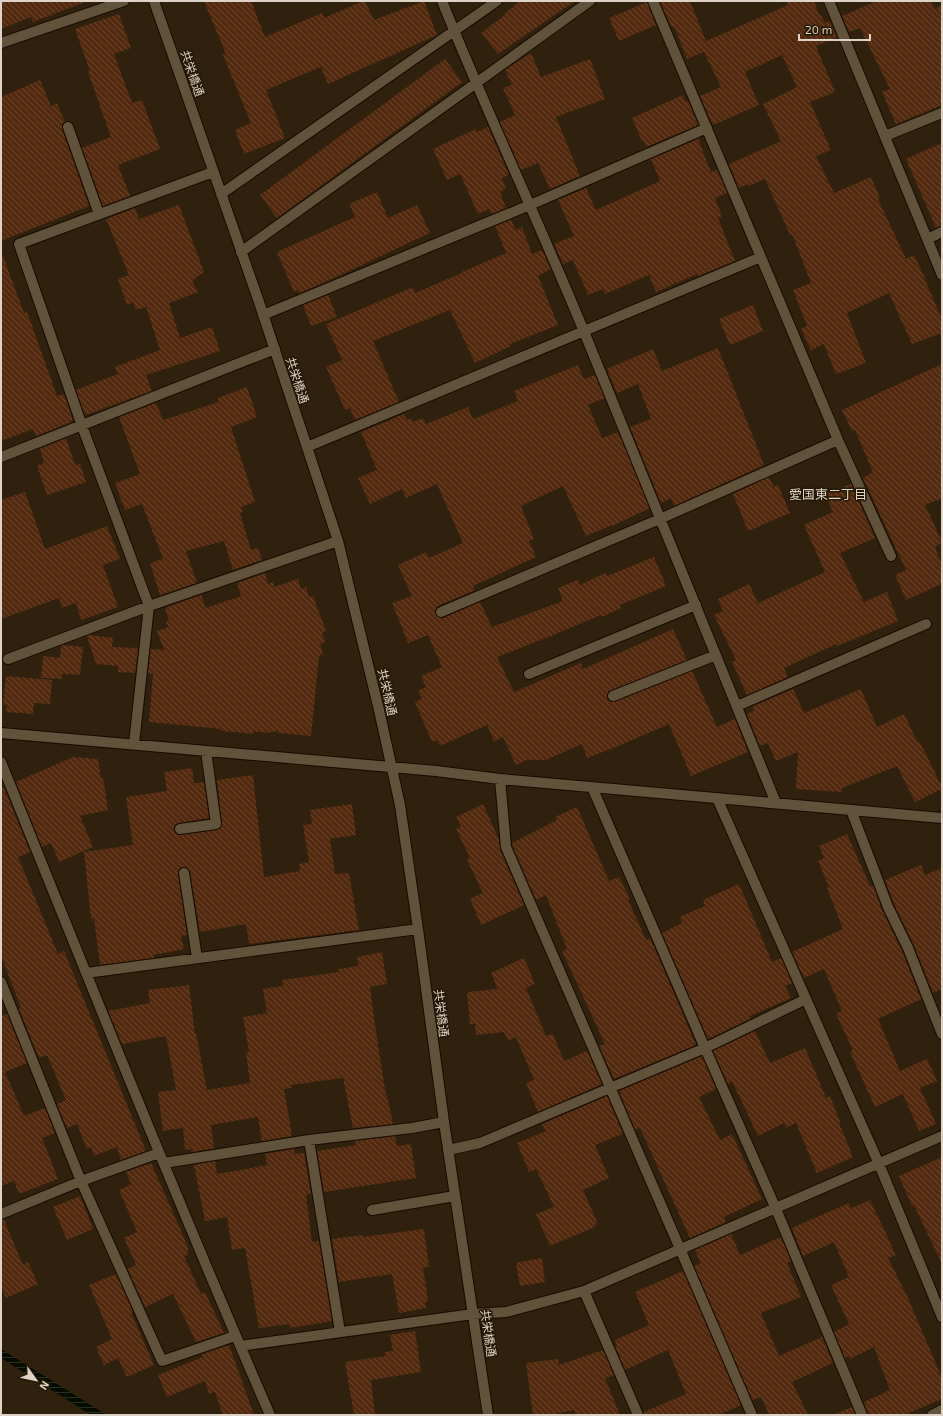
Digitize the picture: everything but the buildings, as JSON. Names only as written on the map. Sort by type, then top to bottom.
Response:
[{"type":"street","points":[[1,43],[124,1]]},
{"type":"street","name":"共栄橋通","points":[[154,1],[275,349],[338,541],[378,702],[400,805],[448,1150],[488,1415]]},
{"type":"street","points":[[442,1],[662,518],[776,803]]},
{"type":"street","points":[[221,194],[497,1]]},
{"type":"street","points":[[241,252],[590,1]]},
{"type":"street","points":[[653,1],[838,440],[891,556]]},
{"type":"street","points":[[829,1],[942,275]]},
{"type":"street","points":[[885,136],[942,113]]},
{"type":"street","points":[[68,128],[99,214]]},
{"type":"street","points":[[263,315],[530,205],[707,128]]},
{"type":"street","points":[[134,744],[149,606],[82,426],[19,244],[213,172]]},
{"type":"street","points":[[927,239],[942,232]]},
{"type":"street","points":[[307,447],[761,257]]},
{"type":"street","points":[[1,457],[275,349]]},
{"type":"street","points":[[442,612],[662,518],[838,440]]},
{"type":"street","points":[[8,659],[149,606],[338,541]]},
{"type":"street","points":[[529,674],[696,605]]},
{"type":"street","points":[[737,706],[926,624]]},
{"type":"street","points":[[613,696],[716,655]]},
{"type":"street","points":[[1,733],[436,771],[500,779],[942,818]]},
{"type":"street","points":[[180,829],[216,824],[206,751]]},
{"type":"street","points":[[1,762],[159,1153],[235,1336],[270,1415]]},
{"type":"street","points":[[500,779],[506,848],[680,1250],[730,1361],[752,1415]]},
{"type":"street","points":[[592,787],[776,1209],[862,1415]]},
{"type":"street","points":[[717,798],[879,1164],[942,1317]]},
{"type":"street","points":[[851,810],[888,906],[908,948],[942,1034]]},
{"type":"street","points":[[184,873],[197,958]]},
{"type":"street","points":[[86,973],[418,929]]},
{"type":"street","points":[[1,982],[81,1181],[162,1361],[235,1336]]},
{"type":"street","points":[[448,1150],[480,1143],[705,1048],[806,999]]},
{"type":"street","points":[[164,1163],[309,1140],[412,1128],[444,1122]]},
{"type":"street","points":[[240,1346],[473,1314],[506,1312],[584,1291],[942,1136]]},
{"type":"street","points":[[309,1140],[340,1332]]},
{"type":"street","points":[[1,1214],[81,1181],[159,1153]]},
{"type":"street","points":[[372,1210],[455,1196]]},
{"type":"street","points":[[584,1291],[638,1415]]},
{"type":"street","points":[[932,1415],[942,1410]]},
{"type":"shaded area","points":[[1,1349],[107,1415],[91,1415],[1,1358]]},
{"type":"district","name":"愛国東二丁目","points":[[828,494]]}]
